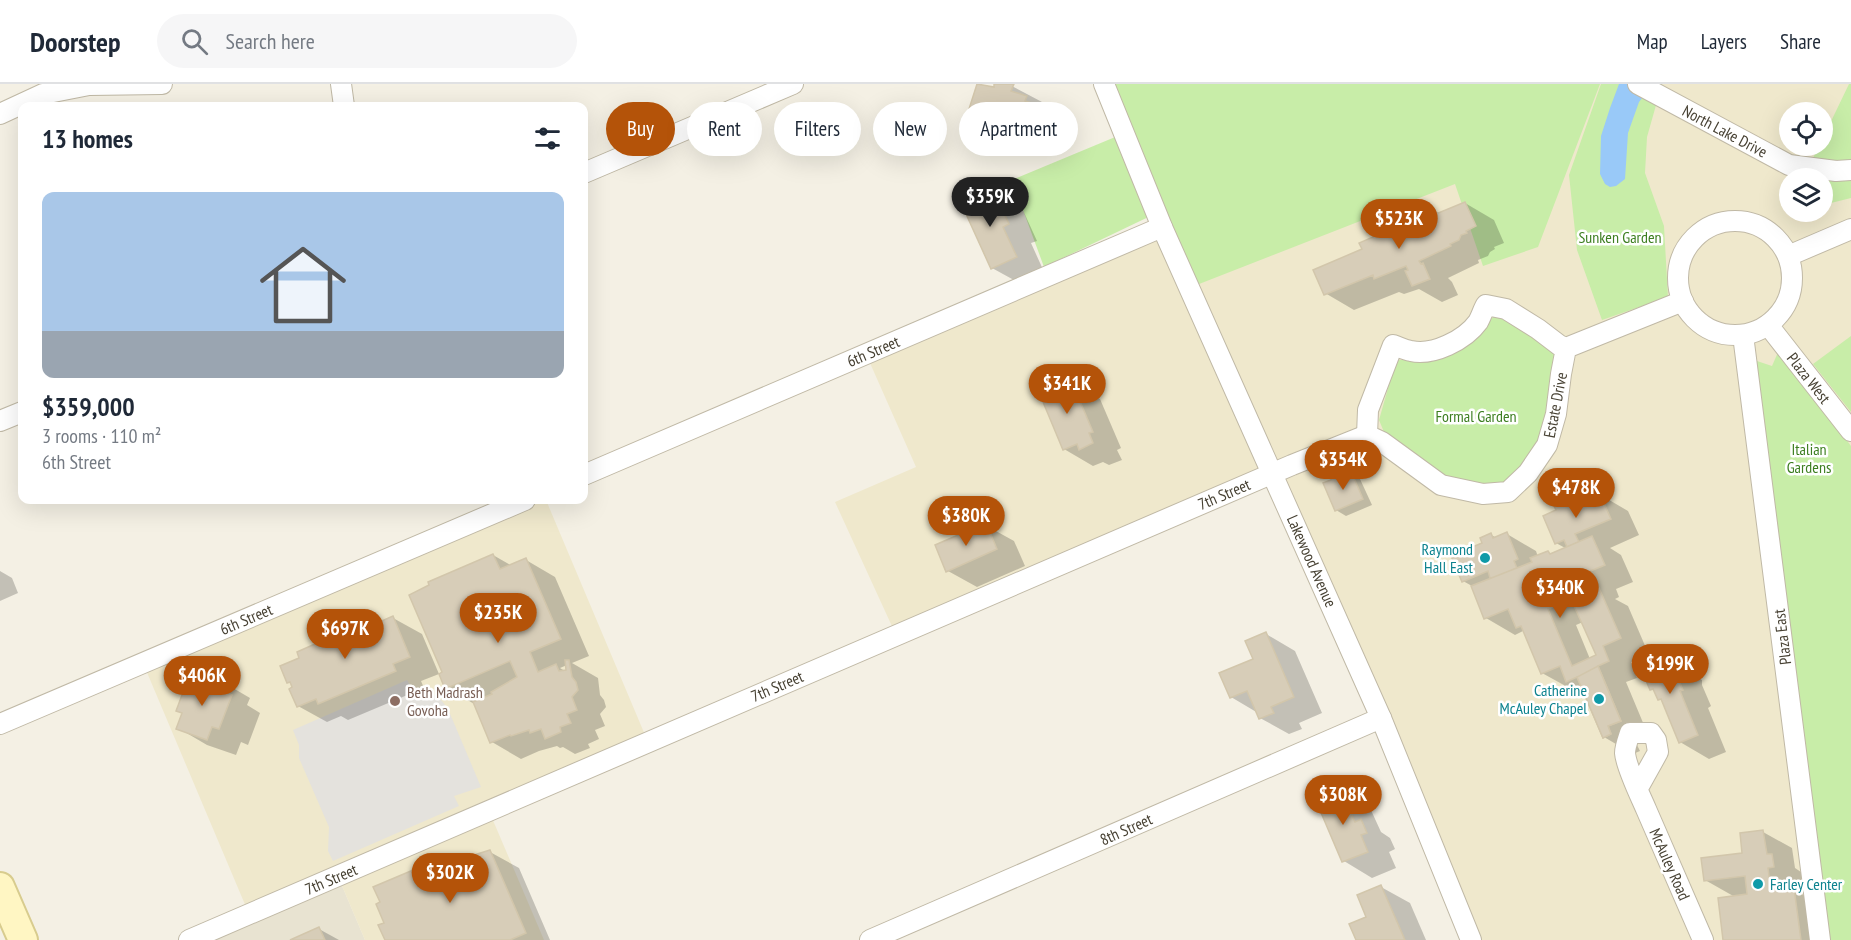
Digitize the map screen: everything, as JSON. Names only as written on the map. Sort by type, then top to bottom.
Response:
[{"type":"street","points":[[26,102],[43,94],[89,85],[162,84]]},
{"type":"street","points":[[341,84],[343,102]]},
{"type":"street","points":[[588,171],[793,84]]},
{"type":"street","name":"Lakewood Avenue","points":[[1104,84],[1162,227],[1381,718],[1471,940]]},
{"type":"street","name":"North Lake Drive","points":[[1638,84],[1789,165],[1836,171],[1851,170]]},
{"type":"street","points":[[1739,221],[1755,225],[1770,232],[1788,256],[1792,277],[1790,296],[1781,312],[1768,325],[1756,331],[1743,335],[1724,334],[1707,328],[1693,316],[1683,301],[1678,285],[1679,268],[1684,252],[1694,239],[1707,229],[1722,223],[1739,221]]},
{"type":"street","name":"6th Street","points":[[588,473],[1162,227]]},
{"type":"street","points":[[1788,256],[1851,229]]},
{"type":"street","name":"Estate Drive","points":[[1566,348],[1556,414],[1547,445],[1528,473],[1508,492],[1483,494],[1441,486],[1382,442],[1367,435],[1368,410],[1393,345],[1413,352],[1448,345],[1464,337],[1478,322],[1486,305],[1506,309],[1566,348],[1683,301]]},
{"type":"street","name":"Plaza West","points":[[1768,325],[1851,431]]},
{"type":"street","name":"Plaza East","points":[[1743,335],[1820,940]]},
{"type":"street","points":[[0,421],[18,414]]},
{"type":"street","name":"7th Street","points":[[189,940],[1273,473],[1367,435]]},
{"type":"street","name":"6th Street","points":[[0,724],[516,504]]},
{"type":"street","name":"8th Street","points":[[870,940],[1381,718]]},
{"type":"street","name":"McAuley Road","points":[[1638,788],[1703,940]]},
{"type":"street","points":[[0,887],[23,940]]},
{"type":"shaded area","points":[[1104,84],[1851,84],[1851,940],[1471,940],[1273,473],[896,635],[835,502],[916,467],[866,354],[1162,227]]},
{"type":"shaded area","name":"Beth Madrash Govoha","points":[[516,504],[548,504],[648,742],[489,811],[544,940],[365,940],[337,874],[249,914],[143,663]]},
{"type":"shaded area","points":[[407,680],[414,692],[435,695],[448,709],[481,787],[454,796],[459,806],[333,861],[328,851],[329,827],[299,758],[299,745],[293,730]]},
{"type":"shaded area","points":[[337,874],[365,940],[189,940]]},
{"type":"green space","points":[[1110,84],[1600,84],[1538,247],[1483,266],[1455,184],[1194,286],[1161,211],[1044,267],[1012,180],[1070,156],[1078,156],[1078,152],[1120,135]]},
{"type":"green space","name":"Sunken Garden","points":[[1601,84],[1662,84],[1647,137],[1645,173],[1664,226],[1668,297],[1602,320],[1577,250],[1569,175]]},
{"type":"green space","points":[[1851,84],[1851,198],[1833,202],[1833,168],[1808,168],[1814,156],[1833,156],[1833,117]]},
{"type":"green space","name":"Formal Garden","points":[[1495,315],[1554,349],[1559,359],[1547,432],[1526,466],[1506,482],[1484,487],[1444,479],[1384,432],[1379,420],[1396,360],[1424,360],[1476,336]]},
{"type":"green space","points":[[1851,336],[1851,412],[1813,364]]},
{"type":"green space","name":"Italian Gardens","points":[[1779,350],[1851,446],[1851,940],[1827,940],[1754,360],[1772,366]]},
{"type":"water","points":[[1619,84],[1653,84],[1639,102],[1628,133],[1625,179],[1616,186],[1610,187],[1605,184],[1600,174],[1601,136]]},
{"type":"building","points":[[977,84],[994,87],[994,84],[1014,84],[1011,91],[1027,96],[1025,101],[1028,102],[971,102]]},
{"type":"building","points":[[993,189],[1009,224],[1003,227],[1017,257],[991,269],[961,203]]},
{"type":"building","points":[[1465,202],[1476,226],[1461,235],[1459,240],[1450,244],[1451,246],[1419,261],[1423,263],[1430,279],[1412,286],[1405,271],[1408,270],[1406,266],[1374,279],[1373,275],[1324,295],[1313,270],[1362,249],[1359,243],[1435,210],[1436,214]]},
{"type":"building","points":[[1071,380],[1093,432],[1089,433],[1093,443],[1079,450],[1077,444],[1063,450],[1038,390],[1056,382],[1058,386]]},
{"type":"building","points":[[1351,471],[1363,499],[1335,511],[1323,483],[1331,480],[1335,473],[1342,475]]},
{"type":"building","points":[[1599,492],[1611,519],[1575,534],[1579,542],[1567,547],[1564,540],[1555,544],[1543,516],[1556,510],[1554,506],[1566,501],[1568,506]]},
{"type":"building","points":[[986,523],[997,549],[946,572],[935,545]]},
{"type":"building","name":"Raymond Hall East","points":[[1507,532],[1518,559],[1514,561],[1517,568],[1494,578],[1490,578],[1488,571],[1462,582],[1451,556],[1482,543],[1480,538],[1491,533],[1493,538]]},
{"type":"building","points":[[1592,536],[1605,565],[1588,572],[1591,580],[1578,586],[1582,595],[1599,588],[1621,638],[1603,646],[1609,661],[1598,666],[1621,721],[1608,726],[1611,734],[1603,738],[1577,677],[1566,682],[1560,666],[1541,674],[1521,626],[1516,628],[1508,609],[1484,619],[1471,586],[1532,562],[1530,558],[1548,551],[1550,554]],"holes":[[[1571,599],[1596,655],[1572,666],[1548,609]]]},
{"type":"building","points":[[493,554],[500,569],[526,558],[561,639],[530,652],[538,672],[556,664],[559,671],[566,670],[565,660],[569,660],[572,677],[576,682],[578,690],[572,697],[577,710],[567,714],[571,723],[560,727],[561,732],[545,739],[541,729],[530,733],[529,730],[510,735],[490,743],[473,702],[492,694],[491,692],[517,677],[510,661],[445,689],[439,674],[442,672],[409,595],[429,585],[428,582]]},
{"type":"building","points":[[393,616],[410,657],[393,664],[396,671],[318,704],[316,699],[297,707],[289,689],[292,687],[290,682],[287,683],[280,666],[299,658],[297,652],[315,644],[312,637],[350,620],[353,627],[373,619],[375,624]]},
{"type":"building","points":[[1266,632],[1294,697],[1271,707],[1274,713],[1259,719],[1247,691],[1230,698],[1219,673],[1253,659],[1245,641]]},
{"type":"building","points":[[1660,655],[1662,661],[1668,659],[1673,661],[1673,667],[1683,690],[1680,691],[1698,735],[1679,743],[1661,699],[1658,700],[1653,689],[1650,690],[1639,664]]},
{"type":"building","name":"Catherine McAuley Chapel","points":[[1598,666],[1621,721],[1608,726],[1611,734],[1603,738],[1577,677]]},
{"type":"building","points":[[203,673],[221,680],[218,690],[232,695],[219,729],[212,727],[207,740],[176,729],[182,713],[176,711],[188,679],[199,683]]},
{"type":"building","points":[[1341,790],[1355,822],[1361,819],[1367,833],[1361,835],[1368,852],[1342,862],[1316,801]]},
{"type":"building","name":"Farley Center","points":[[1763,830],[1767,854],[1772,854],[1774,867],[1768,868],[1771,891],[1794,888],[1801,940],[1723,940],[1718,898],[1747,894],[1745,876],[1704,881],[1701,858],[1742,853],[1740,833]]},
{"type":"building","points":[[490,850],[526,933],[510,940],[385,940],[378,925],[384,923],[376,904],[380,902],[373,887],[425,865],[430,876],[468,857]]},
{"type":"building","points":[[1381,885],[1405,940],[1356,940],[1349,924],[1366,917],[1357,895]]},
{"type":"building","points":[[319,927],[325,940],[290,940]]},
{"type":"place","name":"Raymond Hall East","points":[[1485,558]]},
{"type":"place","name":"Catherine McAuley Chapel","points":[[1599,699]]},
{"type":"place","name":"Beth Madrash Govoha","points":[[395,701]]},
{"type":"place","name":"Farley Center","points":[[1758,884]]}]
